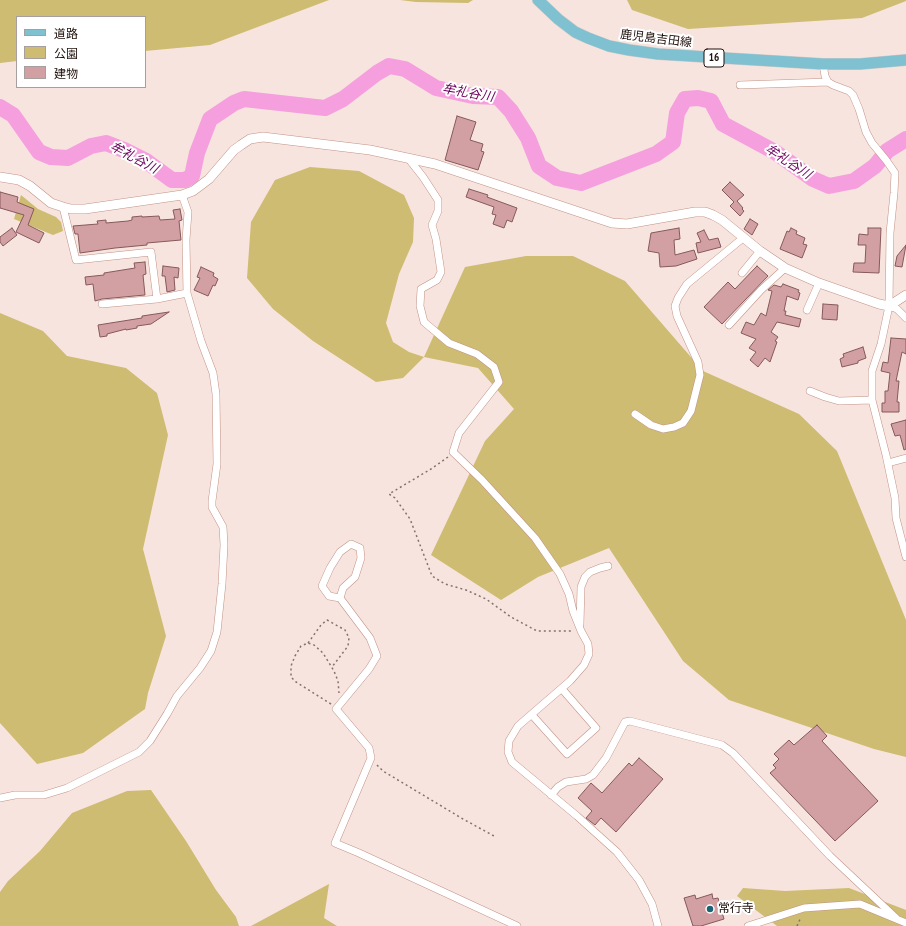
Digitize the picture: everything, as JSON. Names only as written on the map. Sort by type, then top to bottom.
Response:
[{"type":"main road","name":"鹿児島吉田線","points":[[538,0],[558,19],[575,32],[609,46],[629,50],[658,54],[824,64],[860,64],[906,60]]},
{"type":"street","points":[[824,64],[825,76],[828,82]]},
{"type":"street","points":[[740,85],[828,82],[849,91],[853,95],[866,132],[872,143],[886,160],[894,173],[894,193],[890,233],[889,306],[881,344],[872,371],[872,400],[888,463],[895,498],[896,518],[906,557]]},
{"type":"street","points":[[0,177],[19,180],[30,186],[51,203],[71,209],[85,208],[182,195],[199,188],[209,179],[234,150],[250,139],[264,137],[370,150],[448,168],[612,223],[627,224],[695,212],[705,212],[722,220],[760,251],[785,268],[819,283],[879,304],[889,306],[897,310],[906,318]]},
{"type":"street","points":[[408,158],[438,200],[438,211],[432,225],[436,239],[441,272],[438,280],[422,289],[420,306],[424,322],[449,343],[477,354],[494,367],[499,382],[459,434],[453,452],[482,480],[535,538],[560,574],[569,594],[580,630],[588,644],[589,654],[584,665],[562,689],[518,726],[509,741],[508,752],[512,762],[617,852],[639,880],[652,904],[658,926]]},
{"type":"street","points":[[0,798],[15,795],[44,795],[67,788],[139,752],[150,741],[177,696],[200,668],[211,651],[217,632],[224,545],[223,527],[212,507],[216,464],[216,394],[213,373],[201,341],[187,293],[186,240],[188,212],[182,195]]},
{"type":"street","points":[[63,207],[76,260],[151,252],[157,298]]},
{"type":"street","points":[[635,414],[651,425],[663,429],[674,427],[683,423],[691,411],[700,375],[698,362],[677,316],[675,306],[687,284],[743,238]]},
{"type":"street","points":[[742,273],[760,251]]},
{"type":"street","points":[[729,325],[761,290],[785,268]]},
{"type":"street","points":[[807,310],[819,283]]},
{"type":"street","points":[[102,304],[187,293]]},
{"type":"street","points":[[889,306],[906,296]]},
{"type":"street","points":[[810,391],[839,401],[872,400]]},
{"type":"street","points":[[888,463],[906,458]]},
{"type":"street","points":[[340,598],[343,588],[355,577],[361,558],[360,548],[351,544],[340,552],[330,568],[322,586],[328,596],[340,598],[370,638],[377,656],[369,669],[336,709],[369,748],[371,758],[335,843],[517,926]]},
{"type":"street","points":[[580,630],[581,587],[585,577],[590,572],[608,566]]},
{"type":"street","points":[[532,714],[567,754],[596,728],[562,689]]},
{"type":"street","points":[[551,795],[558,787],[566,782],[586,779],[593,775],[606,758],[625,722],[630,721],[722,745],[734,753],[830,856],[896,918]]},
{"type":"street","points":[[748,926],[804,908],[824,905],[860,904],[906,923]]},
{"type":"path","points":[[453,452],[431,469],[389,494],[394,498],[410,519],[432,576],[445,584],[466,590],[486,599],[537,631],[580,630]]},
{"type":"path","points":[[332,667],[348,646],[349,638],[345,630],[327,620],[321,625],[308,643],[301,646],[291,666],[291,677],[296,682],[330,703],[336,709]]},
{"type":"path","points":[[308,643],[314,645],[323,653],[332,667],[338,681],[339,695],[342,703]]},
{"type":"path","points":[[371,758],[383,771],[494,836]]},
{"type":"green space","points":[[0,0],[329,0],[210,45],[146,51],[146,16],[16,16],[16,61],[0,63]]},
{"type":"green space","points":[[400,0],[473,0],[468,3],[416,2]]},
{"type":"green space","points":[[627,0],[906,1],[862,18],[688,29],[632,10]]},
{"type":"green space","points":[[310,167],[359,171],[404,195],[414,218],[413,242],[399,274],[386,323],[393,342],[409,352],[424,357],[403,378],[376,382],[313,341],[273,309],[247,278],[251,222],[275,180]]},
{"type":"green space","points":[[21,195],[38,209],[56,217],[61,222],[63,231],[53,235],[14,219]]},
{"type":"green space","points":[[526,256],[573,256],[625,281],[703,371],[799,414],[837,451],[906,620],[906,757],[874,749],[729,700],[683,661],[609,548],[538,577],[501,600],[431,555],[485,441],[514,409],[478,368],[424,357],[465,267]]},
{"type":"green space","points":[[0,313],[43,331],[67,356],[126,368],[157,393],[168,435],[143,549],[166,636],[148,693],[145,709],[83,753],[37,764],[0,723]]},
{"type":"green space","points":[[151,790],[186,841],[216,890],[236,917],[239,926],[0,926],[0,892],[8,881],[40,851],[72,813],[127,791]]},
{"type":"green space","points":[[329,884],[324,918],[337,926],[251,926]]},
{"type":"green space","points":[[743,888],[785,891],[849,888],[906,910],[906,926],[777,926],[737,896]]},
{"type":"building","points":[[457,116],[476,122],[470,140],[483,144],[481,151],[484,152],[478,170],[445,160]]},
{"type":"building","points":[[730,182],[744,195],[737,201],[744,211],[740,216],[730,206],[734,202],[722,190]]},
{"type":"building","points":[[469,189],[488,195],[487,197],[517,208],[512,222],[507,220],[504,228],[493,224],[496,215],[492,214],[494,207],[466,197]]},
{"type":"building","points":[[0,192],[18,197],[17,202],[34,209],[28,225],[44,233],[39,243],[16,232],[24,215],[0,208]]},
{"type":"building","points":[[180,209],[182,220],[179,221],[181,240],[147,243],[147,245],[80,253],[78,234],[75,234],[73,226],[98,224],[97,221],[106,220],[106,223],[128,221],[132,220],[132,217],[142,216],[159,216],[160,220],[175,219],[173,210]]},
{"type":"building","points":[[750,219],[758,224],[752,235],[744,229]]},
{"type":"building","points":[[12,228],[17,235],[3,246],[0,242],[0,237]]},
{"type":"building","points":[[679,228],[680,239],[674,240],[675,255],[694,250],[697,259],[676,266],[660,267],[659,253],[648,251],[651,233]]},
{"type":"building","points":[[791,228],[797,231],[796,234],[805,238],[803,244],[807,245],[802,258],[780,249],[787,231],[789,232]]},
{"type":"building","points":[[868,228],[881,228],[879,273],[853,272],[854,263],[865,263],[866,245],[858,245],[859,234],[868,235]]},
{"type":"building","points":[[704,230],[709,240],[718,238],[721,247],[698,253],[696,243],[701,242],[697,233]]},
{"type":"building","points":[[906,245],[902,267],[895,266],[897,256]]},
{"type":"building","points":[[145,262],[146,274],[143,275],[145,295],[95,301],[93,284],[86,285],[85,277],[104,275],[104,273],[135,268],[134,263]]},
{"type":"building","points":[[163,266],[179,268],[178,278],[174,277],[175,290],[167,292],[165,276],[162,276]]},
{"type":"building","points":[[757,266],[768,276],[722,324],[704,307],[728,282],[735,289]]},
{"type":"building","points":[[201,267],[214,273],[213,276],[218,279],[215,286],[213,285],[208,296],[194,290],[200,278],[197,277]]},
{"type":"building","points":[[783,284],[799,290],[798,292],[800,293],[798,300],[787,296],[784,311],[786,311],[785,315],[801,319],[799,327],[777,322],[771,332],[778,337],[775,341],[777,342],[770,362],[765,358],[758,367],[750,360],[756,352],[749,348],[756,339],[741,333],[746,322],[754,325],[761,313],[766,316],[772,291],[768,290],[774,285],[781,287]]},
{"type":"building","points":[[823,304],[838,305],[837,320],[822,319]]},
{"type":"building","points":[[169,312],[151,324],[137,326],[137,328],[126,329],[100,337],[98,325]]},
{"type":"building","points":[[891,338],[906,339],[906,354],[902,352],[896,381],[899,381],[897,402],[899,402],[899,412],[882,412],[882,403],[885,403],[885,391],[888,391],[890,373],[881,371],[883,362],[888,363]]},
{"type":"building","points":[[863,347],[866,358],[858,361],[858,363],[842,367],[840,359],[844,357],[843,354]]},
{"type":"building","points":[[906,420],[906,449],[904,450],[900,435],[895,436],[891,424]]},
{"type":"building","points":[[817,725],[827,736],[822,741],[878,801],[835,841],[770,773],[776,768],[773,765],[779,759],[774,754],[789,740],[794,745]]},
{"type":"building","points":[[639,758],[663,779],[616,832],[601,818],[595,825],[586,818],[592,811],[578,798],[591,783],[602,793],[629,763],[632,766]]},
{"type":"building","points":[[712,894],[713,899],[718,898],[724,919],[701,926],[693,926],[684,898],[695,895],[696,899]]},
{"type":"waterway","name":"牟礼谷川","points":[[0,107],[13,115],[39,152],[51,157],[68,158],[91,146],[106,143],[146,161],[172,180],[185,180],[192,176],[197,153],[210,119],[234,103],[244,99],[325,108],[343,99],[377,73],[389,66],[405,69],[436,88],[473,96],[498,97],[511,111],[528,138],[539,166],[557,178],[581,183],[656,154],[673,142],[677,113],[685,99],[698,98],[711,101],[723,124],[775,152],[813,179],[829,186],[854,181],[875,166],[887,151],[906,139]]},
{"type":"place","name":"常行寺","points":[[710,909]]}]
